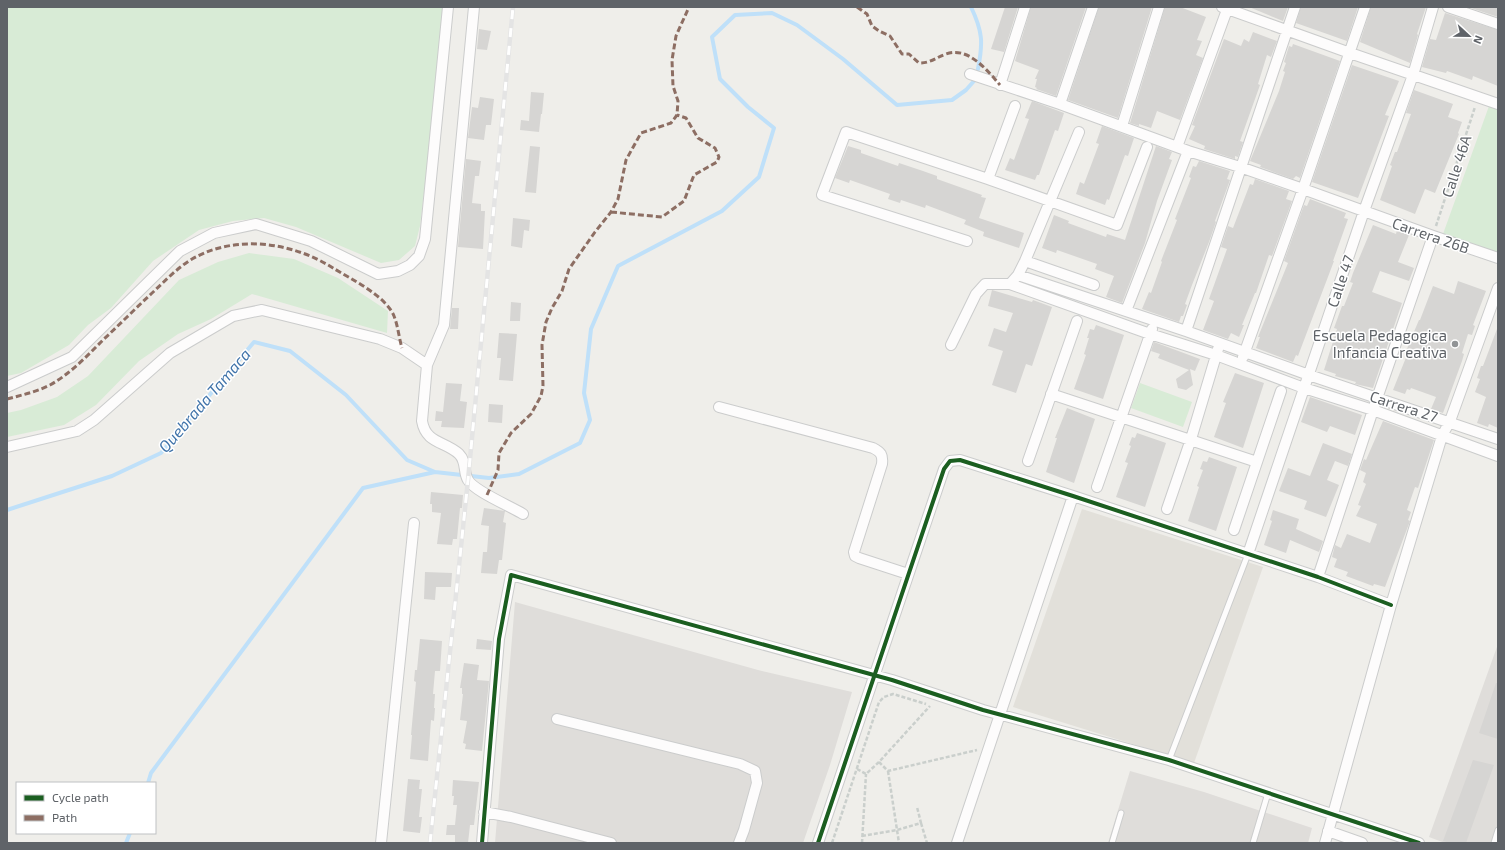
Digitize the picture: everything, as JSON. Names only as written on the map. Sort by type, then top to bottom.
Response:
[{"type":"street","points":[[7,387],[72,357],[180,251],[214,233],[256,224],[311,241],[378,274],[398,270],[410,264],[419,256],[425,239],[448,7]]},
{"type":"street","points":[[474,7],[444,325],[427,365],[422,421],[423,428],[427,434],[459,454],[465,465],[468,480],[478,489],[523,514]]},
{"type":"street","points":[[1000,85],[1025,7]]},
{"type":"street","points":[[1060,104],[1093,7]]},
{"type":"street","points":[[1122,126],[1159,7]]},
{"type":"street","points":[[1177,147],[1226,7],[1350,53],[1498,104]]},
{"type":"street","points":[[1186,331],[1295,7]]},
{"type":"street","points":[[1240,364],[1246,351],[1303,189],[1365,7]]},
{"type":"street","name":"Calle 47","points":[[1248,554],[1364,211],[1413,75],[1432,7]]},
{"type":"street","points":[[1448,7],[1498,24]]},
{"type":"street","name":"Carrera 26B","points":[[970,74],[1060,104],[1188,151],[1240,167],[1498,258]]},
{"type":"street","points":[[988,179],[1015,106]]},
{"type":"street","points":[[967,241],[822,195],[846,132],[988,179],[1117,225],[1147,148]]},
{"type":"street","points":[[1010,284],[1018,275],[1025,261],[1078,132]]},
{"type":"street","points":[[1126,311],[1188,151]]},
{"type":"street","points":[[1318,577],[1372,410],[1433,236]]},
{"type":"street","points":[[1025,261],[1094,285]]},
{"type":"street","name":"Carrera 27","points":[[1018,275],[1186,331],[1220,344],[1246,351],[1377,398],[1498,438]]},
{"type":"street","points":[[951,345],[976,294],[985,284],[1010,284],[1150,334],[1216,355],[1304,388],[1372,410],[1498,456]]},
{"type":"street","points":[[1324,843],[1391,604],[1442,436],[1450,421],[1498,288]]},
{"type":"street","points":[[7,447],[77,430],[94,420],[170,353],[233,316],[262,310],[380,339],[402,348],[427,365]]},
{"type":"street","points":[[1028,460],[1078,321]]},
{"type":"street","points":[[1097,487],[1150,334],[1156,322]]},
{"type":"street","points":[[1167,509],[1191,439],[1220,344]]},
{"type":"street","points":[[1234,530],[1281,391]]},
{"type":"street","points":[[1051,394],[1257,462]]},
{"type":"street","points":[[719,407],[874,448],[880,452],[882,464],[854,552],[855,556],[859,558],[908,574]]},
{"type":"street","points":[[818,843],[908,574],[944,470],[950,461],[960,460],[1073,496],[1318,577],[1391,604]]},
{"type":"street","points":[[957,843],[1073,496]]},
{"type":"street","points":[[381,843],[414,523]]},
{"type":"street","points":[[482,843],[499,639],[510,575],[874,676],[1000,714],[1170,760],[1419,843]]},
{"type":"street","points":[[557,719],[740,764],[755,771],[757,783],[739,843]]},
{"type":"street","points":[[484,812],[511,817],[611,843]]},
{"type":"street","points":[[1328,831],[1362,843]]},
{"type":"lane","points":[[1170,760],[1248,554]]},
{"type":"lane","points":[[1253,843],[1268,792]]},
{"type":"lane","points":[[1112,843],[1121,813]]},
{"type":"lane","points":[[1494,843],[1498,830]]},
{"type":"path","points":[[832,843],[879,702],[884,697],[893,694],[937,708]]},
{"type":"path","points":[[862,843],[866,774],[879,762],[930,706]]},
{"type":"path","points":[[888,771],[980,750]]},
{"type":"path","points":[[879,762],[888,771],[899,843]]},
{"type":"path","points":[[857,769],[866,774]]},
{"type":"path","points":[[917,807],[927,843]]},
{"type":"path","points":[[862,836],[897,830],[921,823]]},
{"type":"shaded area","points":[[1082,509],[1263,567],[1194,763],[1013,707]]},
{"type":"shaded area","points":[[515,602],[758,670],[852,692],[830,765],[803,843],[495,843]]},
{"type":"shaded area","points":[[1498,644],[1498,843],[1445,843],[1429,837]]},
{"type":"shaded area","points":[[1130,771],[1204,792],[1312,828],[1308,843],[1108,843]]},
{"type":"green space","points":[[7,7],[446,7],[420,226],[415,246],[399,260],[381,263],[296,227],[264,218],[233,221],[199,230],[153,261],[111,308],[88,325],[69,345],[21,373],[7,376]]},
{"type":"green space","points":[[1489,106],[1498,109],[1498,254],[1443,234]]},
{"type":"green space","points":[[249,253],[294,259],[338,278],[388,311],[387,333],[252,294],[211,319],[178,334],[139,361],[96,405],[64,425],[7,437],[7,413],[21,410],[57,397],[88,376],[179,280],[218,262]]},
{"type":"green space","points":[[1140,383],[1192,402],[1183,427],[1131,408]]},
{"type":"building","points":[[1005,7],[1018,7],[1004,52],[991,49]]},
{"type":"building","points":[[1031,7],[1086,7],[1056,96],[1036,89],[1037,79],[1035,79],[1039,70],[1015,61]]},
{"type":"building","points":[[1099,7],[1152,7],[1118,118],[1068,100]]},
{"type":"building","points":[[1165,7],[1180,7],[1206,17],[1197,40],[1202,41],[1196,55],[1203,58],[1180,120],[1157,111],[1151,128],[1139,124],[1139,126],[1130,123]]},
{"type":"building","points":[[1249,7],[1288,7],[1283,21]]},
{"type":"building","points":[[1301,7],[1358,7],[1347,41],[1296,23]]},
{"type":"building","points":[[1371,7],[1426,7],[1417,34],[1418,35],[1410,63],[1360,42]]},
{"type":"building","points":[[1468,7],[1498,7],[1498,17]]},
{"type":"building","points":[[1445,13],[1498,30],[1498,86],[1473,76],[1472,80],[1447,71],[1446,73],[1422,67],[1430,39],[1436,40]]},
{"type":"building","points":[[479,29],[491,31],[487,50],[477,49]]},
{"type":"building","points":[[1253,32],[1277,41],[1271,57],[1267,55],[1258,84],[1260,85],[1240,141],[1243,142],[1238,157],[1235,156],[1235,159],[1204,149],[1205,146],[1189,139],[1195,126],[1192,125],[1224,39],[1241,46],[1244,39],[1249,42]]},
{"type":"building","points":[[1293,44],[1340,61],[1300,178],[1296,176],[1293,179],[1260,167],[1261,165],[1250,161],[1279,91],[1285,72],[1283,71],[1286,63],[1284,62],[1289,46],[1292,47]]},
{"type":"building","points":[[1352,65],[1399,81],[1385,115],[1389,116],[1358,198],[1312,182]]},
{"type":"building","points":[[1414,90],[1453,104],[1448,117],[1462,122],[1458,133],[1459,134],[1435,193],[1425,189],[1415,214],[1380,200],[1392,166],[1390,165],[1395,152],[1397,152],[1411,114],[1406,113]]},
{"type":"building","points":[[531,92],[544,93],[539,132],[520,130],[521,120],[529,121]]},
{"type":"building","points":[[480,97],[494,99],[491,125],[486,125],[484,140],[468,138],[472,107],[478,108]]},
{"type":"building","points":[[1032,101],[1064,113],[1058,131],[1055,130],[1039,175],[1037,175],[1035,180],[1005,170],[1010,158],[1014,160],[1029,119],[1025,118]]},
{"type":"building","points":[[1102,126],[1134,138],[1128,156],[1125,155],[1109,200],[1107,199],[1105,205],[1076,194],[1080,182],[1084,184],[1099,144],[1096,143]]},
{"type":"building","points":[[530,146],[540,147],[536,193],[525,192]]},
{"type":"building","points":[[848,146],[861,150],[861,153],[898,166],[899,163],[937,176],[937,179],[982,195],[981,197],[986,198],[979,218],[1024,233],[1019,248],[983,236],[984,232],[964,224],[966,220],[926,205],[925,208],[901,200],[900,203],[888,199],[890,194],[850,180],[849,183],[835,178]]},
{"type":"building","points":[[1156,146],[1172,152],[1169,159],[1172,160],[1157,201],[1145,243],[1122,303],[1106,297],[1114,276],[1095,269],[1097,264],[1057,250],[1056,253],[1042,248],[1054,215],[1069,221],[1068,223],[1106,237],[1107,234],[1125,240]]},
{"type":"building","points":[[466,159],[481,161],[479,176],[475,176],[472,203],[481,204],[481,211],[485,211],[483,249],[458,247]]},
{"type":"building","points":[[1199,161],[1230,171],[1227,179],[1230,180],[1209,242],[1185,304],[1187,305],[1179,322],[1142,309],[1149,292],[1151,293],[1162,262],[1161,261],[1177,220],[1175,219],[1191,178],[1189,177],[1193,166],[1196,167]]},
{"type":"building","points":[[1255,179],[1289,191],[1286,199],[1292,201],[1272,256],[1269,255],[1256,293],[1242,325],[1244,325],[1239,337],[1231,333],[1228,339],[1203,330],[1214,301],[1209,299],[1227,249],[1221,247],[1228,226],[1233,228],[1250,184],[1253,185]]},
{"type":"building","points":[[1310,199],[1346,213],[1344,218],[1348,219],[1334,261],[1298,356],[1296,355],[1293,362],[1256,348],[1260,337],[1258,337],[1288,263],[1284,261],[1304,205],[1307,206]]},
{"type":"building","points":[[513,218],[530,220],[529,231],[524,230],[522,248],[511,246]]},
{"type":"building","points":[[1373,225],[1396,234],[1397,230],[1409,235],[1398,262],[1414,268],[1409,281],[1380,271],[1372,292],[1402,303],[1373,388],[1355,384],[1356,382],[1335,376],[1336,374],[1324,370],[1337,329],[1334,328],[1353,283],[1350,282],[1353,273]]},
{"type":"building","points":[[1458,281],[1486,291],[1473,325],[1475,326],[1472,335],[1468,334],[1462,353],[1464,354],[1462,361],[1443,413],[1431,409],[1436,397],[1411,388],[1410,390],[1407,389],[1405,394],[1393,390],[1407,355],[1405,354],[1410,341],[1433,286],[1454,294]]},
{"type":"building","points":[[992,290],[1032,302],[1033,300],[1052,307],[1032,366],[1026,364],[1016,393],[992,385],[1003,351],[988,346],[994,328],[1006,332],[1013,313],[988,306]]},
{"type":"building","points":[[511,302],[521,303],[520,321],[510,321]]},
{"type":"building","points":[[452,308],[459,308],[458,329],[450,329]]},
{"type":"building","points":[[1096,325],[1124,335],[1103,399],[1074,389],[1086,355],[1084,354],[1090,329],[1094,330]]},
{"type":"building","points":[[1497,329],[1498,428],[1489,424],[1488,427],[1477,423],[1486,397],[1475,392],[1480,379],[1477,378],[1481,366],[1483,366]]},
{"type":"building","points":[[499,333],[517,334],[513,381],[499,380],[501,358],[497,358]]},
{"type":"building","points":[[1154,342],[1200,359],[1195,371],[1190,369],[1193,385],[1186,390],[1178,388],[1176,379],[1189,370],[1158,358],[1160,354],[1151,351]]},
{"type":"building","points":[[1235,373],[1264,383],[1243,448],[1214,437],[1226,403],[1223,402]]},
{"type":"building","points":[[446,383],[462,384],[460,401],[467,402],[464,428],[441,427],[442,421],[435,421],[436,411],[443,412]]},
{"type":"building","points":[[1310,397],[1362,415],[1355,435],[1330,426],[1327,432],[1301,422]]},
{"type":"building","points":[[489,404],[503,405],[502,423],[488,422]]},
{"type":"building","points":[[1067,408],[1095,419],[1074,483],[1046,472],[1057,438],[1055,438]]},
{"type":"building","points":[[1383,421],[1434,440],[1418,488],[1415,487],[1407,510],[1411,512],[1408,520],[1410,521],[1385,587],[1374,584],[1373,586],[1346,576],[1348,572],[1334,567],[1337,559],[1332,557],[1335,545],[1341,548],[1347,534],[1370,543],[1377,524],[1356,516],[1361,506],[1358,505],[1366,484],[1363,482],[1366,473],[1360,470]]},
{"type":"building","points":[[1137,433],[1166,443],[1145,507],[1116,497],[1128,463],[1125,462],[1131,446],[1129,445],[1132,437],[1135,438]]},
{"type":"building","points":[[1323,443],[1352,454],[1348,466],[1335,461],[1327,480],[1339,485],[1326,517],[1304,509],[1307,501],[1279,491],[1288,468],[1310,476]]},
{"type":"building","points":[[1209,457],[1237,467],[1216,531],[1188,521],[1199,487],[1197,486],[1203,470],[1200,469],[1203,461],[1207,462]]},
{"type":"building","points":[[431,492],[463,495],[462,508],[460,508],[457,539],[453,539],[452,545],[437,544],[441,513],[432,512],[432,504],[430,504]]},
{"type":"building","points":[[484,508],[505,511],[503,522],[506,523],[502,560],[499,560],[497,574],[481,573],[483,552],[487,552],[489,526],[481,525]]},
{"type":"building","points":[[1273,510],[1299,519],[1296,529],[1323,541],[1319,552],[1290,540],[1286,553],[1264,545],[1272,521],[1270,520]]},
{"type":"building","points":[[425,572],[452,573],[451,587],[436,587],[435,600],[424,599]]},
{"type":"building","points":[[420,639],[442,641],[440,671],[435,671],[433,694],[435,694],[434,721],[431,720],[428,761],[410,759],[416,682],[414,681],[415,670],[417,670]]},
{"type":"building","points":[[477,639],[492,641],[491,650],[476,649]]},
{"type":"building","points":[[464,663],[479,665],[477,680],[489,681],[482,751],[465,749],[466,744],[463,743],[467,721],[460,720],[463,694],[462,688],[460,688]]},
{"type":"building","points":[[1496,683],[1498,683],[1498,739],[1479,733]]},
{"type":"building","points":[[1473,760],[1494,765],[1466,843],[1450,843],[1443,841]]},
{"type":"building","points":[[408,779],[420,780],[419,789],[422,789],[419,817],[422,817],[420,833],[403,831]]},
{"type":"building","points":[[453,780],[479,782],[474,825],[470,825],[468,843],[455,843],[455,835],[446,835],[447,825],[455,825],[457,805],[453,805]]},
{"type":"waterway","name":"Quebrada Tamaca","points":[[971,7],[978,24],[981,38],[981,52],[978,69]]},
{"type":"waterway","name":"Quebrada Tamaca","points":[[7,510],[112,476],[161,453],[254,342],[290,351],[346,395],[407,460],[435,472],[489,478],[519,474],[580,443],[590,420],[584,393],[591,329],[618,266],[722,211],[759,177],[774,128],[748,107],[720,79],[712,37],[735,15],[772,13],[797,25],[843,59],[897,105],[952,100],[966,90],[974,81]]},
{"type":"waterway","points":[[148,782],[151,773],[363,488],[435,472]]},
{"type":"waterway","points":[[126,843],[130,834]]},
{"type":"railway","points":[[430,843],[468,480],[513,7]]},
{"type":"marked path","points":[[487,495],[498,470],[499,453],[511,433],[531,414],[541,396],[543,386],[542,345],[546,322],[562,291],[569,269],[611,212],[618,199],[626,160],[641,133],[671,123],[677,115],[678,101],[673,86],[672,60],[676,36],[689,7]]},
{"type":"marked path","points":[[857,7],[867,14],[872,26],[890,36],[902,54],[909,54],[919,63],[923,63],[946,54],[954,52],[962,53],[983,66],[1000,85]]},
{"type":"marked path","points":[[611,212],[662,217],[684,201],[694,175],[717,162],[719,157],[715,148],[698,138],[686,118],[677,115]]},
{"type":"marked path","points":[[7,399],[39,390],[57,381],[78,364],[181,267],[192,259],[209,251],[227,246],[264,244],[282,247],[300,252],[333,268],[358,283],[384,302],[394,316],[402,348]]},
{"type":"cycle path","points":[[818,843],[944,469],[950,461],[960,460],[1073,496],[1318,577],[1391,605]]},
{"type":"cycle path","points":[[482,843],[499,639],[511,575],[892,680],[983,710],[1169,760],[1419,843]]},
{"type":"place","name":"Escuela Pedagogica Infancia Creativa","points":[[1455,344]]}]
